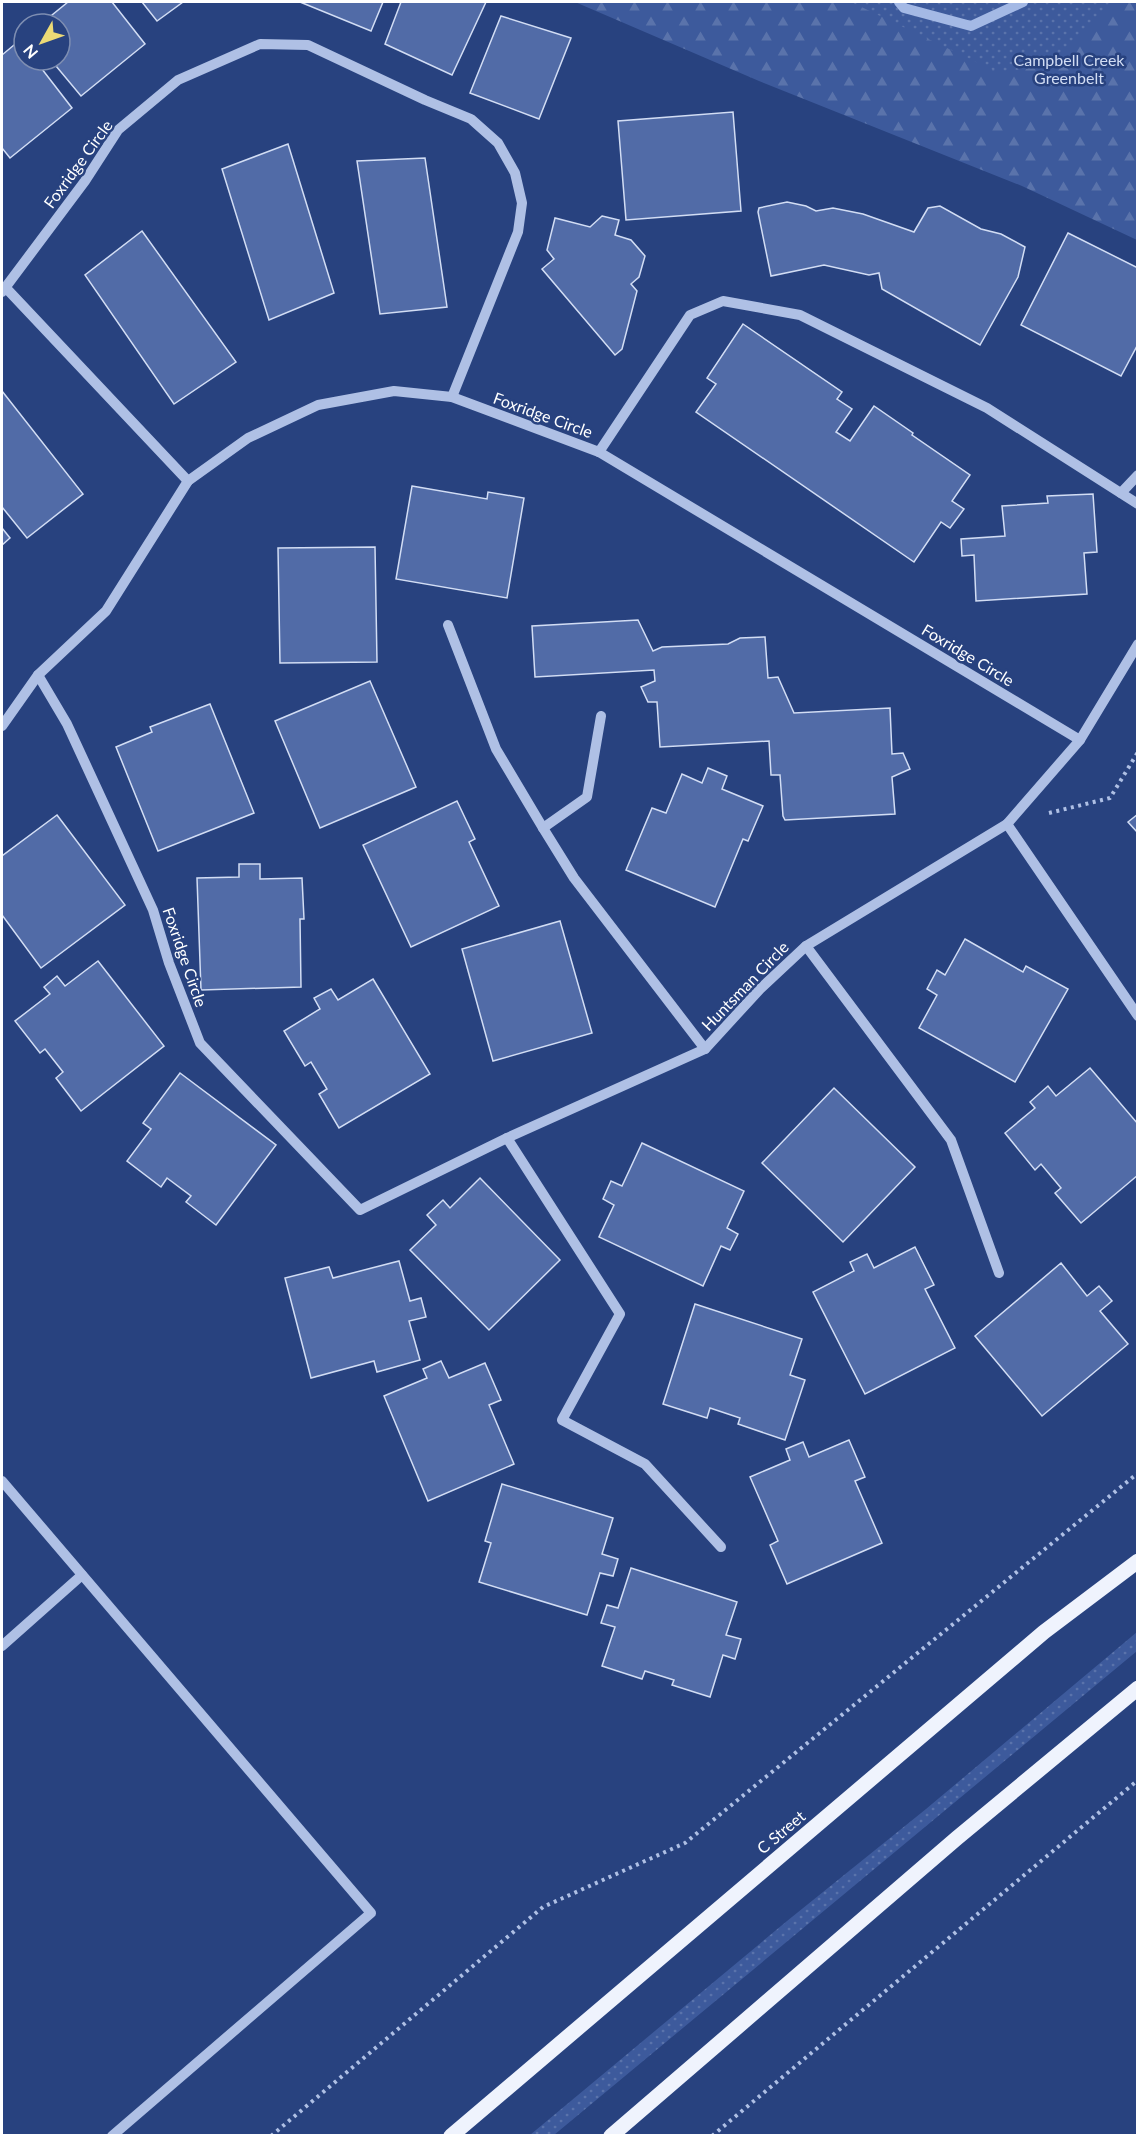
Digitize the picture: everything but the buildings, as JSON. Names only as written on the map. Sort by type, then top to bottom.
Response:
[{"type":"main road","name":"C Street","points":[[451,2136],[1035,1640],[1137,1561]]},
{"type":"main road","points":[[611,2136],[957,1838],[1137,1688]]},
{"type":"street","name":"Foxridge Circle","points":[[3,289],[85,181],[118,130],[178,80],[260,44],[308,45],[471,119],[498,143],[515,173],[522,203],[518,232],[452,397]]},
{"type":"street","points":[[3,289],[188,481]]},
{"type":"street","points":[[599,452],[690,315],[723,301],[800,315],[987,408],[1137,504]]},
{"type":"street","name":"Foxridge Circle","points":[[2,726],[38,675],[106,611],[188,481],[248,438],[318,405],[394,391],[452,397],[599,452],[1080,740]]},
{"type":"street","points":[[1121,494],[1137,475]]},
{"type":"street","points":[[448,625],[496,749],[543,828],[574,878],[705,1049]]},
{"type":"street","name":"Huntsman Circle","points":[[360,1210],[507,1138],[705,1049],[760,989],[806,946],[1007,824],[1080,740],[1136,650]]},
{"type":"street","name":"Foxridge Circle","points":[[38,675],[67,724],[153,910],[169,963],[200,1043],[360,1210]]},
{"type":"street","points":[[543,828],[587,797],[601,716]]},
{"type":"street","points":[[1007,824],[1137,1016]]},
{"type":"street","points":[[806,946],[951,1140],[999,1273]]},
{"type":"street","points":[[507,1138],[620,1314],[562,1420],[645,1464],[721,1548]]},
{"type":"street","points":[[2,1480],[371,1913],[112,2136]]},
{"type":"street","points":[[2,1646],[81,1575]]},
{"type":"path","points":[[1007,824],[1110,798],[1137,752]]},
{"type":"path","points":[[271,2136],[543,1907],[685,1843],[1137,1473]]},
{"type":"path","points":[[712,2136],[1137,1780]]},
{"type":"green space","points":[[575,2],[851,2],[997,72],[1045,67],[1115,2],[1137,2],[1137,240],[1022,186],[759,81]]},
{"type":"green space","name":"Campbell Creek Greenbelt","points":[[768,2],[1137,2],[1137,153]]},
{"type":"green space","points":[[1137,1632],[1137,1651],[554,2135],[530,2135],[787,1921],[926,1809]]},
{"type":"waterway","points":[[899,2],[904,8],[971,26],[1023,2]]}]
